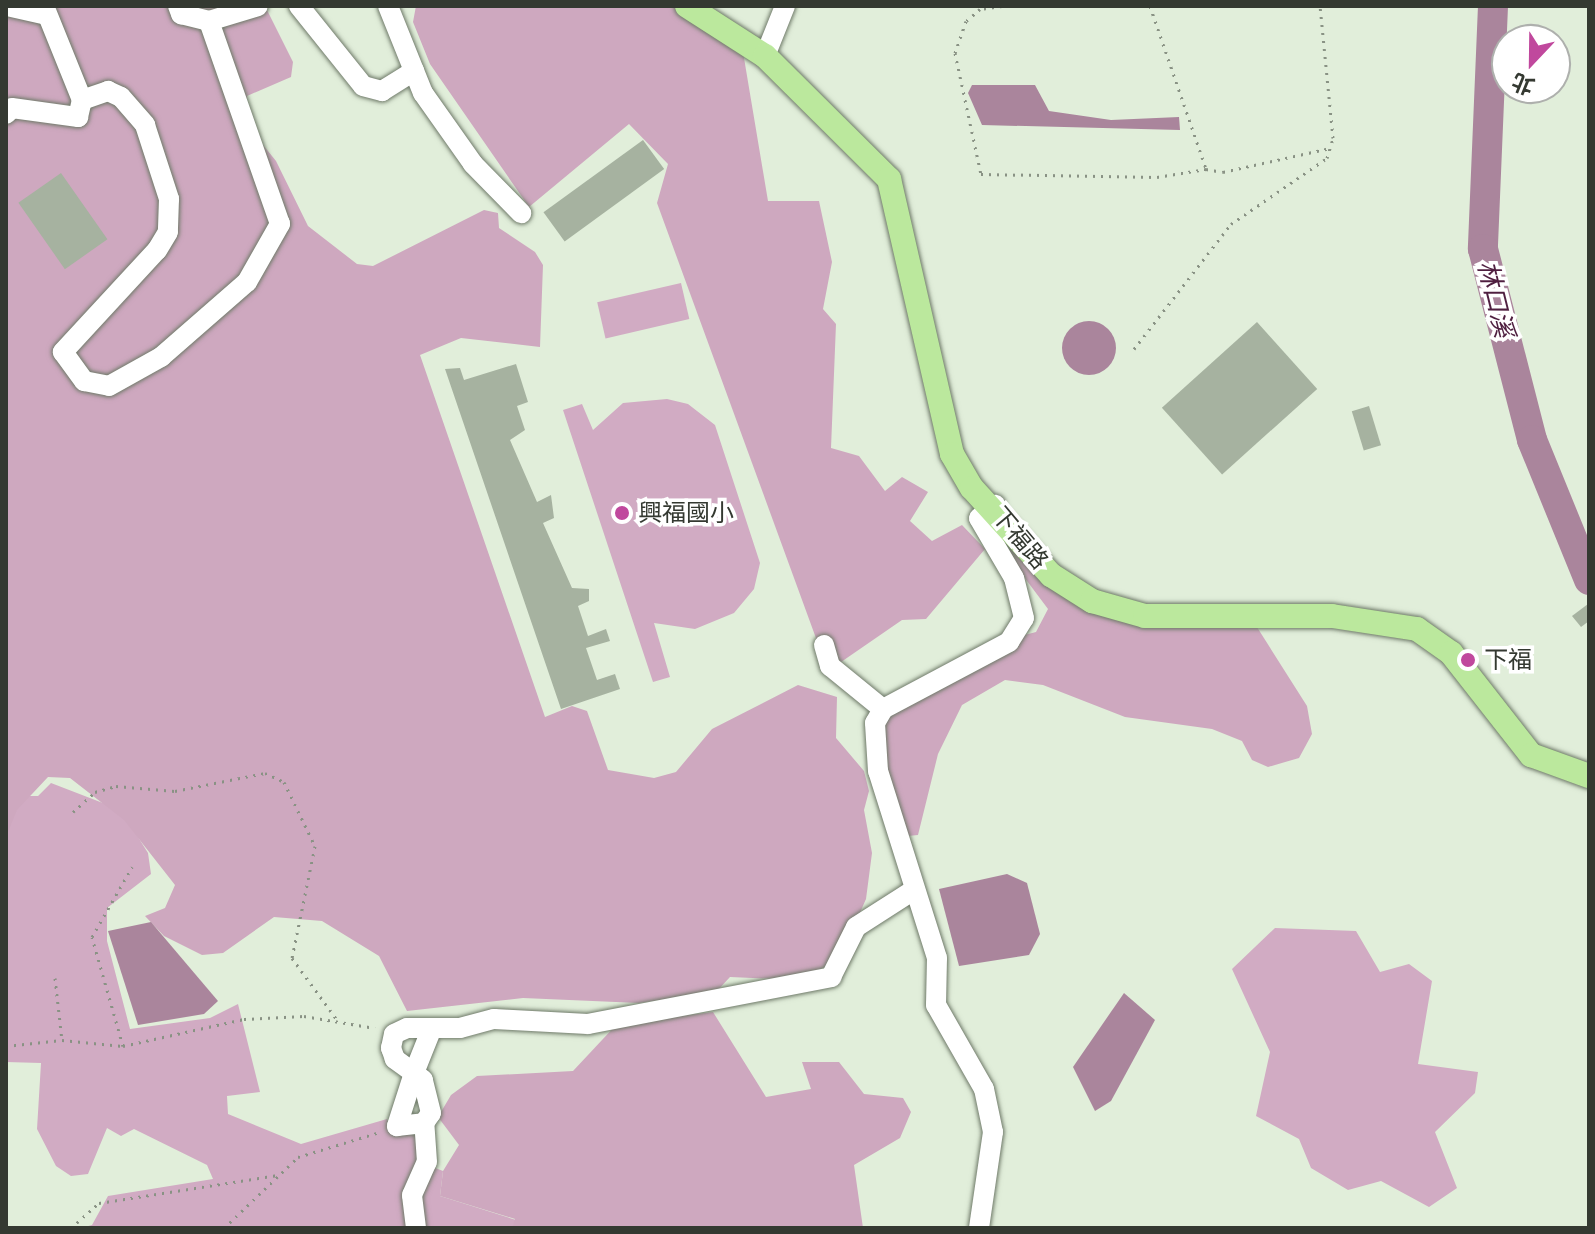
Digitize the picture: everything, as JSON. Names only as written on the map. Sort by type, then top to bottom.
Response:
[{"type":"main road","name":"下福路","points":[[687,6],[765,56],[889,179],[918,284],[942,430],[972,488],[995,505],[1051,575],[1092,601],[1145,616],[1332,616],[1417,629],[1451,653],[1531,755],[1589,776]]},
{"type":"street","points":[[6,114],[12,108],[78,117],[82,100],[45,10],[7,6]]},
{"type":"street","points":[[178,6],[181,14],[209,21],[258,6]]},
{"type":"street","points":[[299,6],[363,86],[382,91],[414,71]]},
{"type":"street","points":[[388,6],[414,71],[473,164],[521,213]]},
{"type":"street","points":[[765,56],[785,6]]},
{"type":"street","points":[[82,100],[108,91],[121,97],[145,125],[169,199],[168,232],[157,250],[63,352],[84,381],[109,386],[161,357],[247,282],[280,224],[209,21]]},
{"type":"street","points":[[979,1228],[993,1132],[984,1089],[936,1005],[937,958],[912,891],[878,771],[875,723],[883,709],[1009,642],[1024,618],[1014,578],[979,518],[995,505]]},
{"type":"street","points":[[824,645],[830,666],[883,709]]},
{"type":"street","points":[[416,1228],[412,1195],[427,1162],[424,1123],[432,1100],[414,1073],[395,1059],[394,1034],[494,1019],[588,1024],[831,977],[856,927],[912,891]]},
{"type":"street","points":[[424,1123],[397,1126],[432,1028]]},
{"type":"path","points":[[1002,6],[980,9],[966,21],[955,53],[981,174],[1157,177],[1206,169],[1223,172],[1330,148]]},
{"type":"path","points":[[1150,6],[1206,169]]},
{"type":"path","points":[[1134,349],[1231,224],[1327,158],[1330,148],[1320,6]]},
{"type":"path","points":[[73,812],[95,792],[116,786],[175,791],[265,773],[284,782],[315,846],[292,958],[338,1021]]},
{"type":"path","points":[[123,1046],[91,948],[132,867]]},
{"type":"path","points":[[55,978],[62,1040]]},
{"type":"path","points":[[6,1046],[62,1040],[123,1046],[244,1019],[338,1021],[394,1034]]},
{"type":"path","points":[[224,1228],[298,1157],[397,1126]]},
{"type":"path","points":[[71,1228],[99,1203],[278,1175]]},
{"type":"shaded area","points":[[6,6],[265,6],[293,62],[291,77],[247,96],[247,125],[276,161],[308,226],[357,264],[373,266],[484,210],[498,213],[499,228],[535,252],[543,265],[540,347],[461,338],[420,355],[545,717],[572,706],[587,711],[608,770],[654,778],[676,772],[712,729],[798,685],[837,697],[836,738],[864,771],[869,791],[864,810],[872,853],[866,899],[840,958],[801,980],[730,977],[716,992],[639,1003],[523,998],[407,1011],[379,956],[322,921],[274,917],[223,953],[202,955],[164,936],[145,916],[165,908],[175,885],[124,820],[70,778],[48,777],[17,810],[6,837]]},
{"type":"shaded area","points":[[416,6],[676,6],[742,46],[768,201],[819,201],[832,262],[823,309],[836,324],[831,448],[859,456],[885,491],[902,477],[928,492],[910,521],[932,541],[962,525],[985,549],[926,619],[902,620],[828,671],[657,203],[668,164],[629,124],[529,207],[430,64],[413,22]]},
{"type":"shaded area","points":[[972,85],[1035,85],[1049,111],[1111,120],[1179,117],[1180,130],[982,125],[968,93]]},
{"type":"shaded area","points":[[681,283],[689,319],[606,338],[597,302]]},
{"type":"shaded area","points":[[1089,321],[1108,329],[1116,348],[1108,367],[1089,375],[1070,367],[1062,348],[1070,329]]},
{"type":"shaded area","points":[[667,399],[688,404],[715,425],[760,563],[754,589],[734,613],[695,629],[654,623],[670,677],[653,682],[563,410],[582,404],[593,430],[623,403]]},
{"type":"shaded area","points":[[1012,542],[1059,589],[1255,624],[1307,706],[1312,734],[1299,758],[1268,767],[1252,760],[1242,741],[1212,729],[1125,717],[1043,685],[1005,680],[962,705],[938,754],[918,835],[898,837],[871,728],[978,647],[1036,632],[1048,609],[1006,553]]},
{"type":"shaded area","points":[[51,783],[121,810],[148,853],[151,874],[107,908],[107,941],[130,1029],[210,1018],[238,1004],[260,1092],[227,1096],[228,1114],[301,1144],[387,1119],[395,1135],[413,1133],[422,1147],[420,1162],[443,1171],[440,1196],[516,1220],[512,1228],[81,1228],[92,1225],[108,1196],[213,1179],[207,1165],[134,1129],[121,1136],[107,1128],[88,1174],[71,1176],[56,1166],[37,1129],[41,1063],[6,1062],[6,796],[38,796]]},
{"type":"shaded area","points":[[1007,874],[1027,883],[1040,934],[1029,955],[959,966],[939,889]]},
{"type":"shaded area","points":[[151,922],[218,1001],[204,1014],[138,1025],[108,931]]},
{"type":"shaded area","points":[[1275,928],[1356,931],[1380,972],[1409,964],[1432,981],[1418,1064],[1478,1072],[1475,1093],[1435,1132],[1457,1188],[1429,1207],[1381,1181],[1348,1190],[1311,1168],[1299,1139],[1256,1116],[1270,1052],[1232,969]]},
{"type":"shaded area","points":[[1124,993],[1155,1020],[1111,1101],[1095,1111],[1073,1067]]},
{"type":"shaded area","points":[[713,1012],[766,1097],[811,1089],[802,1062],[839,1062],[864,1094],[903,1098],[911,1112],[900,1138],[854,1165],[863,1228],[512,1228],[515,1219],[440,1196],[443,1171],[459,1145],[438,1117],[451,1095],[477,1076],[573,1071],[617,1024]]},
{"type":"building","points":[[643,140],[664,169],[565,241],[543,212]]},
{"type":"building","points":[[61,173],[107,239],[65,269],[18,203]]},
{"type":"building","points":[[1257,322],[1317,389],[1222,475],[1162,408]]},
{"type":"building","points":[[516,364],[528,402],[517,406],[525,430],[510,440],[537,502],[551,495],[554,518],[543,523],[572,588],[589,589],[589,601],[578,606],[588,636],[606,629],[610,641],[586,648],[597,680],[615,674],[620,689],[561,709],[445,369],[460,368],[464,380]]},
{"type":"building","points":[[1369,406],[1381,445],[1364,450],[1352,411]]},
{"type":"building","points":[[1588,604],[1589,621],[1581,627],[1572,616]]},
{"type":"waterway","name":"林口溪","points":[[1493,6],[1483,249],[1532,440],[1589,580]]},
{"type":"place","name":"興福國小","points":[[622,513]]},
{"type":"place","name":"下福","points":[[1468,660]]}]
